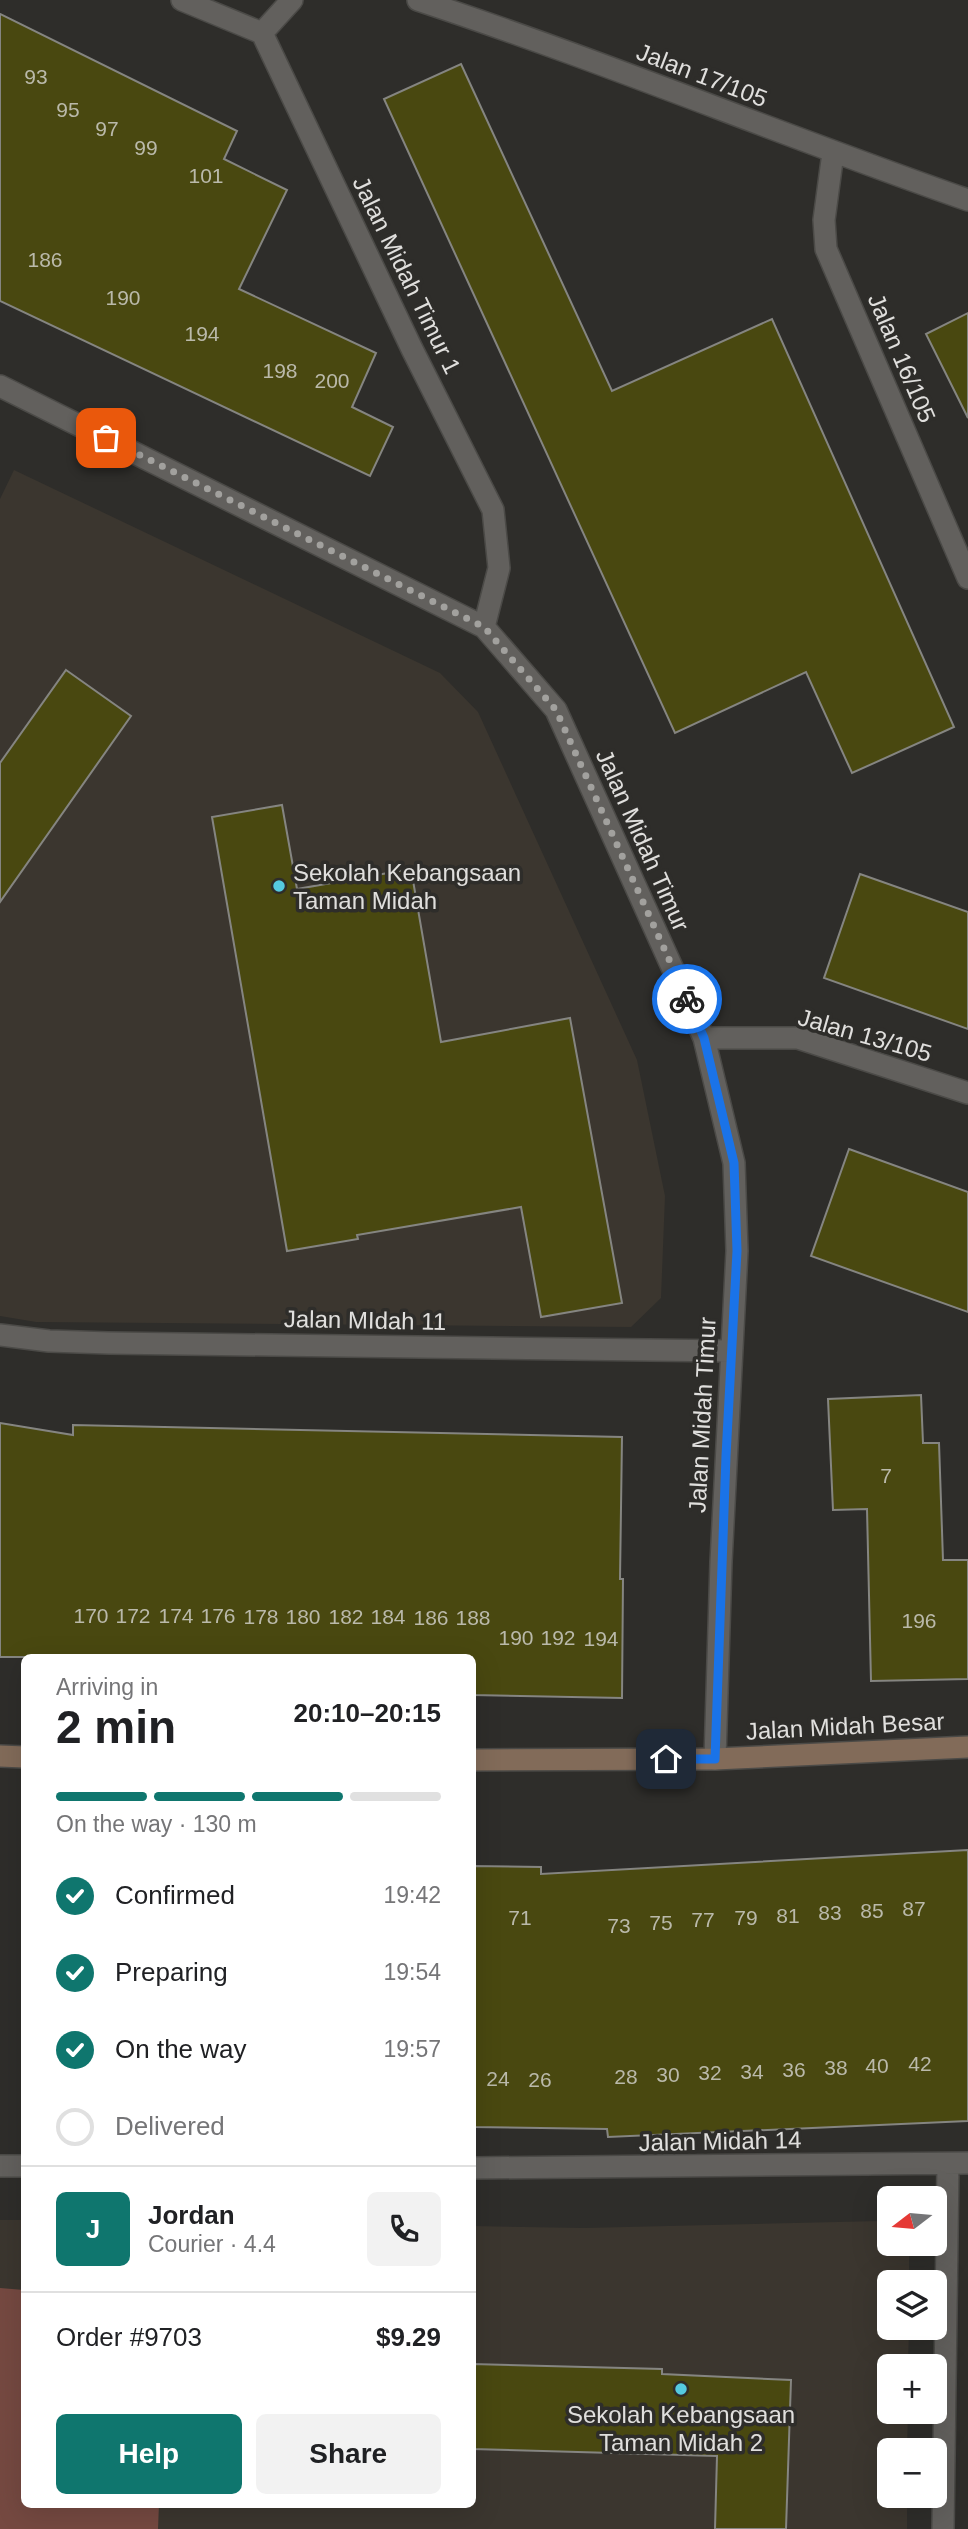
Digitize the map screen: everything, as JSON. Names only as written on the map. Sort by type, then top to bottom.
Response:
[{"type":"street","points":[[182,0],[262,33],[292,0]]},
{"type":"street","name":"Jalan 17/105","points":[[418,0],[502,27],[833,153],[968,200]]},
{"type":"street","name":"Jalan Midah Timur 1","points":[[262,33],[412,349],[494,510],[499,568],[484,627]]},
{"type":"street","name":"Jalan 16/105","points":[[833,153],[824,220],[826,249],[968,578]]},
{"type":"street","name":"Jalan Midah Timur","points":[[0,386],[484,627],[556,710],[704,1038],[734,1163],[737,1251],[730,1351],[715,1759]]},
{"type":"street","name":"Jalan 13/105","points":[[704,1038],[798,1038],[968,1093]]},
{"type":"street","name":"Jalan MIdah 11","points":[[0,1335],[49,1341],[109,1343],[730,1351]]},
{"type":"street","name":"Jalan Midah Besar","points":[[476,1760],[715,1759],[968,1747]]},
{"type":"street","points":[[0,1756],[21,1757]]},
{"type":"street","points":[[943,2529],[958,2164]]},
{"type":"street","name":"Jalan Midah 14","points":[[476,2168],[958,2164]]},
{"type":"street","points":[[0,2166],[21,2166]]},
{"type":"shaded area","name":"Sekolah Kebangsaan Taman Midah","points":[[14,470],[440,673],[478,712],[637,1060],[665,1196],[661,1298],[631,1327],[36,1322],[0,1316],[0,499]]},
{"type":"shaded area","name":"Sekolah Kebangsaan Taman Midah 2","points":[[0,2220],[21,2220],[21,2508],[476,2508],[476,2226],[584,2228],[877,2221],[877,2256],[909,2256],[909,2270],[877,2270],[877,2340],[909,2340],[908,2354],[877,2354],[877,2424],[908,2424],[907,2438],[877,2438],[877,2508],[907,2508],[907,2529],[0,2529]]},
{"type":"shaded area","points":[[0,2288],[21,2290],[21,2508],[159,2508],[158,2529],[0,2529]]},
{"type":"building","points":[[0,14],[237,131],[224,159],[287,190],[239,289],[376,353],[352,407],[393,427],[370,476],[0,301]]},
{"type":"building","points":[[461,64],[612,391],[772,319],[954,727],[852,773],[806,672],[675,733],[384,99]]},
{"type":"building","points":[[968,313],[968,418],[926,334]]},
{"type":"building","points":[[66,670],[131,716],[0,902],[0,763]]},
{"type":"building","points":[[282,805],[297,889],[411,869],[441,1042],[570,1018],[622,1303],[541,1317],[521,1207],[357,1235],[358,1239],[287,1251],[212,817]]},
{"type":"building","points":[[860,874],[968,912],[968,1029],[824,978]]},
{"type":"building","points":[[849,1149],[968,1192],[968,1312],[811,1256]]},
{"type":"building","points":[[921,1395],[923,1443],[939,1443],[943,1560],[968,1560],[968,1679],[871,1681],[867,1509],[833,1510],[828,1399]]},
{"type":"building","points":[[0,1423],[73,1435],[73,1425],[622,1437],[622,1698],[476,1695],[476,1654],[21,1654],[21,1657],[0,1657]]},
{"type":"building","points":[[968,1850],[968,2121],[608,2137],[607,2129],[476,2127],[476,1866],[541,1867],[541,1874]]},
{"type":"building","points":[[476,2364],[662,2369],[662,2374],[791,2380],[786,2529],[715,2529],[717,2456],[476,2449]]},
{"type":"way so far","points":[[106,438],[484,627],[556,710],[687,999]]},
{"type":"place","name":"Sekolah Kebangsaan Taman Midah","points":[[279,886]]},
{"type":"place","name":"Sekolah Kebangsaan Taman Midah 2","points":[[681,2389]]},
{"type":"route","points":[[666,1759],[715,1759],[730,1351],[737,1251],[734,1163],[704,1038],[687,999]]}]
